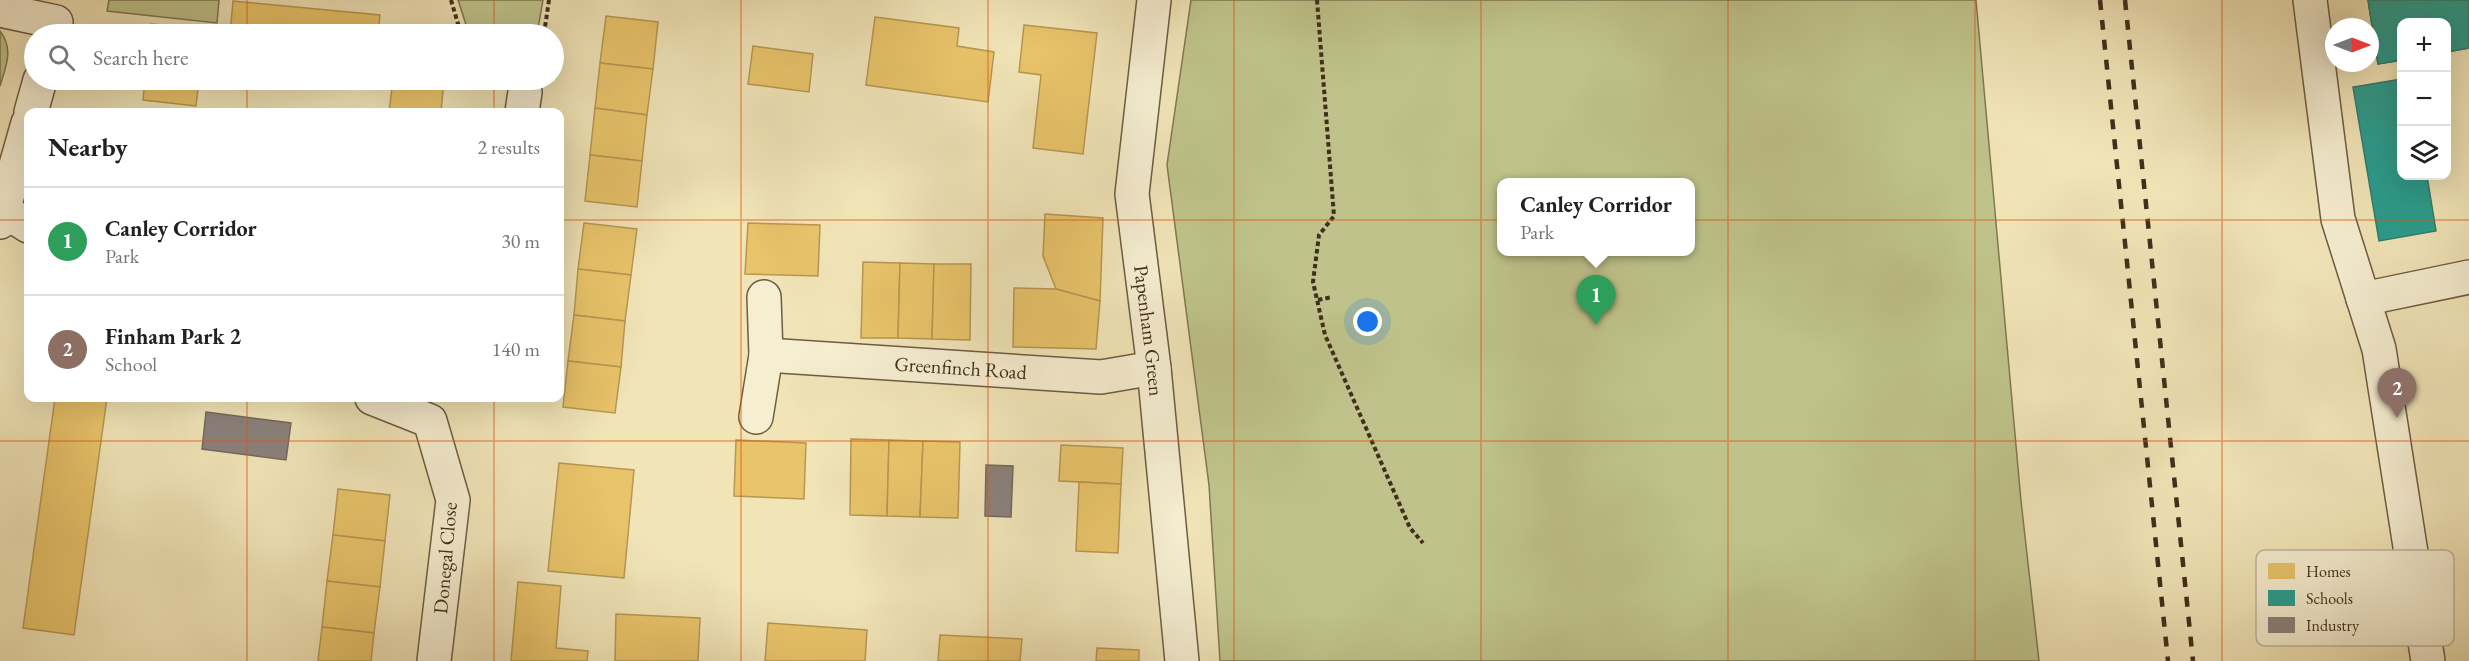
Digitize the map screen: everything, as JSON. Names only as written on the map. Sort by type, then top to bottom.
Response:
[{"type":"street","name":"Papenham Green","points":[[1154,0],[1132,194],[1154,368],[1182,661]]},
{"type":"street","points":[[2310,0],[2338,219],[2379,349],[2411,550]]},
{"type":"street","points":[[0,10],[56,19]]},
{"type":"street","points":[[32,108],[37,90]]},
{"type":"street","points":[[11,220],[24,146]]},
{"type":"street","points":[[2363,299],[2469,277]]},
{"type":"street","points":[[756,417],[766,355],[764,297]]},
{"type":"street","name":"Greenfinch Road","points":[[766,355],[1101,377],[1154,368]]},
{"type":"street","name":"Donegal Close","points":[[393,402],[435,410],[453,500],[434,661]]},
{"type":"street","points":[[2426,646],[2428,661]]},
{"type":"path","points":[[451,0],[458,24]]},
{"type":"path","points":[[545,24],[549,0]]},
{"type":"path","points":[[1317,0],[1334,216],[1319,235],[1313,282],[1325,335],[1410,528],[1423,543]]},
{"type":"path","points":[[1318,300],[1332,297]]},
{"type":"green space","points":[[109,0],[219,0],[217,23],[107,11]]},
{"type":"green space","points":[[458,0],[543,0],[539,24],[466,24]]},
{"type":"green space","points":[[1191,0],[1976,0],[2021,501],[2039,661],[1220,661],[1209,485],[1167,165]]},
{"type":"green space","points":[[0,31],[7,44],[8,58],[0,86]]},
{"type":"building: Homes","points":[[233,1],[380,15],[379,24],[231,24]]},
{"type":"building: Homes","points":[[606,16],[658,22],[653,69],[600,63]]},
{"type":"building: Homes","points":[[875,17],[959,28],[957,46],[994,52],[988,102],[866,85]]},
{"type":"building: Homes","points":[[1024,25],[1097,33],[1083,154],[1033,148],[1041,75],[1019,72]]},
{"type":"building: Homes","points":[[753,46],[813,54],[809,92],[748,84]]},
{"type":"building: Homes","points":[[600,63],[653,69],[647,115],[595,108]]},
{"type":"building: Homes","points":[[144,90],[198,90],[196,106],[143,100]]},
{"type":"building: Homes","points":[[392,90],[443,90],[441,108],[390,108]]},
{"type":"building: Homes","points":[[595,108],[647,115],[642,161],[590,155]]},
{"type":"building: Homes","points":[[590,155],[642,161],[637,207],[585,201]]},
{"type":"building: Homes","points":[[1045,214],[1103,218],[1100,301],[1056,289],[1043,256]]},
{"type":"building: Homes","points":[[584,223],[637,229],[631,275],[578,269]]},
{"type":"building: Homes","points":[[748,223],[820,225],[818,276],[745,274]]},
{"type":"building: Homes","points":[[863,262],[900,263],[898,338],[861,338]]},
{"type":"building: Homes","points":[[900,263],[934,264],[932,339],[898,338]]},
{"type":"building: Homes","points":[[934,264],[971,264],[970,340],[932,339]]},
{"type":"building: Homes","points":[[578,269],[631,275],[625,321],[574,315]]},
{"type":"building: Homes","points":[[1014,288],[1056,289],[1100,301],[1096,349],[1013,347]]},
{"type":"building: Homes","points":[[574,315],[625,321],[621,367],[568,361]]},
{"type":"building: Homes","points":[[568,361],[621,367],[615,413],[563,407]]},
{"type":"building: Homes","points":[[54,402],[106,402],[74,635],[23,628]]},
{"type":"building: Homes","points":[[851,439],[889,440],[887,516],[850,515]]},
{"type":"building: Homes","points":[[736,440],[806,443],[804,499],[734,496]]},
{"type":"building: Homes","points":[[889,440],[923,441],[920,517],[887,516]]},
{"type":"building: Homes","points":[[923,441],[960,442],[958,518],[920,517]]},
{"type":"building: Homes","points":[[1061,445],[1123,448],[1121,484],[1059,481]]},
{"type":"building: Homes","points":[[559,463],[634,470],[624,578],[548,571]]},
{"type":"building: Homes","points":[[1079,482],[1121,484],[1118,553],[1076,551]]},
{"type":"building: Homes","points":[[338,489],[390,495],[385,541],[333,535]]},
{"type":"building: Homes","points":[[333,535],[385,541],[380,587],[327,581]]},
{"type":"building: Homes","points":[[327,581],[380,587],[374,633],[322,627]]},
{"type":"building: Homes","points":[[518,582],[561,586],[556,648],[588,651],[587,661],[511,661]]},
{"type":"building: Homes","points":[[616,614],[700,618],[698,661],[615,661]]},
{"type":"building: Homes","points":[[768,623],[867,630],[865,661],[765,661]]},
{"type":"building: Homes","points":[[322,627],[374,633],[371,661],[318,661]]},
{"type":"building: Homes","points":[[940,635],[1022,639],[1020,661],[938,661]]},
{"type":"building: Homes","points":[[1097,648],[1139,650],[1139,661],[1096,661]]},
{"type":"building: Schools","points":[[2368,0],[2469,0],[2469,48],[2451,51],[2451,18],[2397,18],[2397,61],[2379,64],[2379,18],[2371,18]]},
{"type":"building: Schools","points":[[2368,0],[2469,0],[2469,48],[2451,51],[2451,18],[2397,18],[2397,61],[2379,64],[2379,18],[2371,18]]},
{"type":"building: Schools","points":[[2397,80],[2397,180],[2428,180],[2436,231],[2379,241],[2353,87]]},
{"type":"building: Industry","points":[[206,412],[291,423],[286,460],[202,449]]},
{"type":"building: Industry","points":[[986,465],[1013,466],[1011,517],[985,516]]},
{"type":"railway","points":[[2100,0],[2168,661]]},
{"type":"railway","points":[[2125,0],[2193,661]]},
{"type":"place","name":"Canley Corridor","points":[[1596,325]]},
{"type":"place","name":"Finham Park 2","points":[[2397,418]]}]
